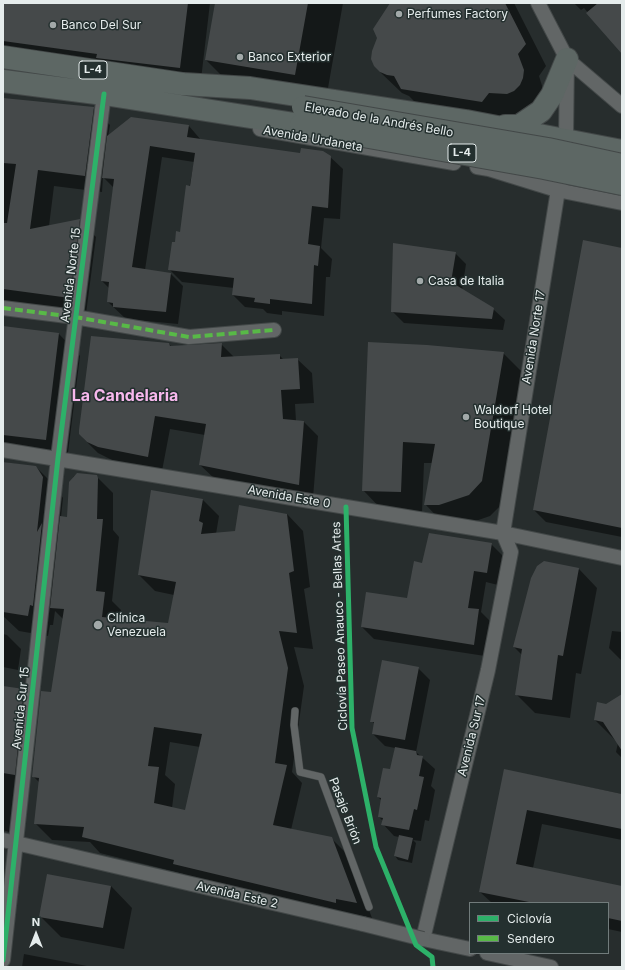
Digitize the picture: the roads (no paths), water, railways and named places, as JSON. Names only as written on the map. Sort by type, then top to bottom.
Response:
[{"type":"main road","name":"L-4","points":[[3,57],[184,84],[250,88],[368,106],[498,126],[622,152]]},
{"type":"main road","name":"L-4","points":[[498,126],[519,126],[541,111],[552,95],[567,59]]},
{"type":"main road","name":"Avenida Urdaneta","points":[[3,81],[104,94],[183,107]]},
{"type":"main road","name":"Elevado de la Andrés Bello","points":[[184,84],[302,116],[622,184]]},
{"type":"main road","name":"Elevado de la Andrés Bello","points":[[183,107],[302,116],[548,149],[622,165]]},
{"type":"main road","name":"L-4","points":[[489,169],[520,168],[526,165],[530,159],[532,147],[527,139],[520,134],[498,126]]},
{"type":"street","points":[[538,3],[567,59],[622,106]]},
{"type":"street","name":"Avenida Norte 17","points":[[503,533],[566,140],[567,59]]},
{"type":"street","name":"Avenida Norte 15","points":[[58,458],[104,94]]},
{"type":"street","name":"Avenida Urdaneta","points":[[183,107],[244,126],[345,145],[489,169],[557,190],[622,203]]},
{"type":"street","points":[[3,308],[75,317],[189,337],[274,330]]},
{"type":"street","name":"Avenida Este 0","points":[[3,450],[503,533],[622,558]]},
{"type":"street","name":"Avenida Sur 15","points":[[3,960],[10,842],[58,458]]},
{"type":"street","name":"Avenida Sur 17","points":[[423,939],[488,670],[511,552],[503,533]]},
{"type":"street","name":"Avenida Este 2","points":[[10,842],[469,949]]},
{"type":"street","points":[[492,954],[551,967]]},
{"type":"lane","name":"Pasaje Brión","points":[[295,711],[294,725],[300,772],[321,777],[369,907]]},
{"type":"place","name":"Perfumes Factory","points":[[399,14]]},
{"type":"place","name":"Banco Del Sur","points":[[53,25]]},
{"type":"place","name":"Banco Exterior","points":[[240,57]]},
{"type":"place","name":"Casa de Italia","points":[[420,281]]},
{"type":"place","name":"Waldorf Hotel Boutique","points":[[466,417]]},
{"type":"place","name":"Clínica Venezuela","points":[[98,625]]},
{"type":"district","name":"La Candelaria","points":[[125,396]]}]
